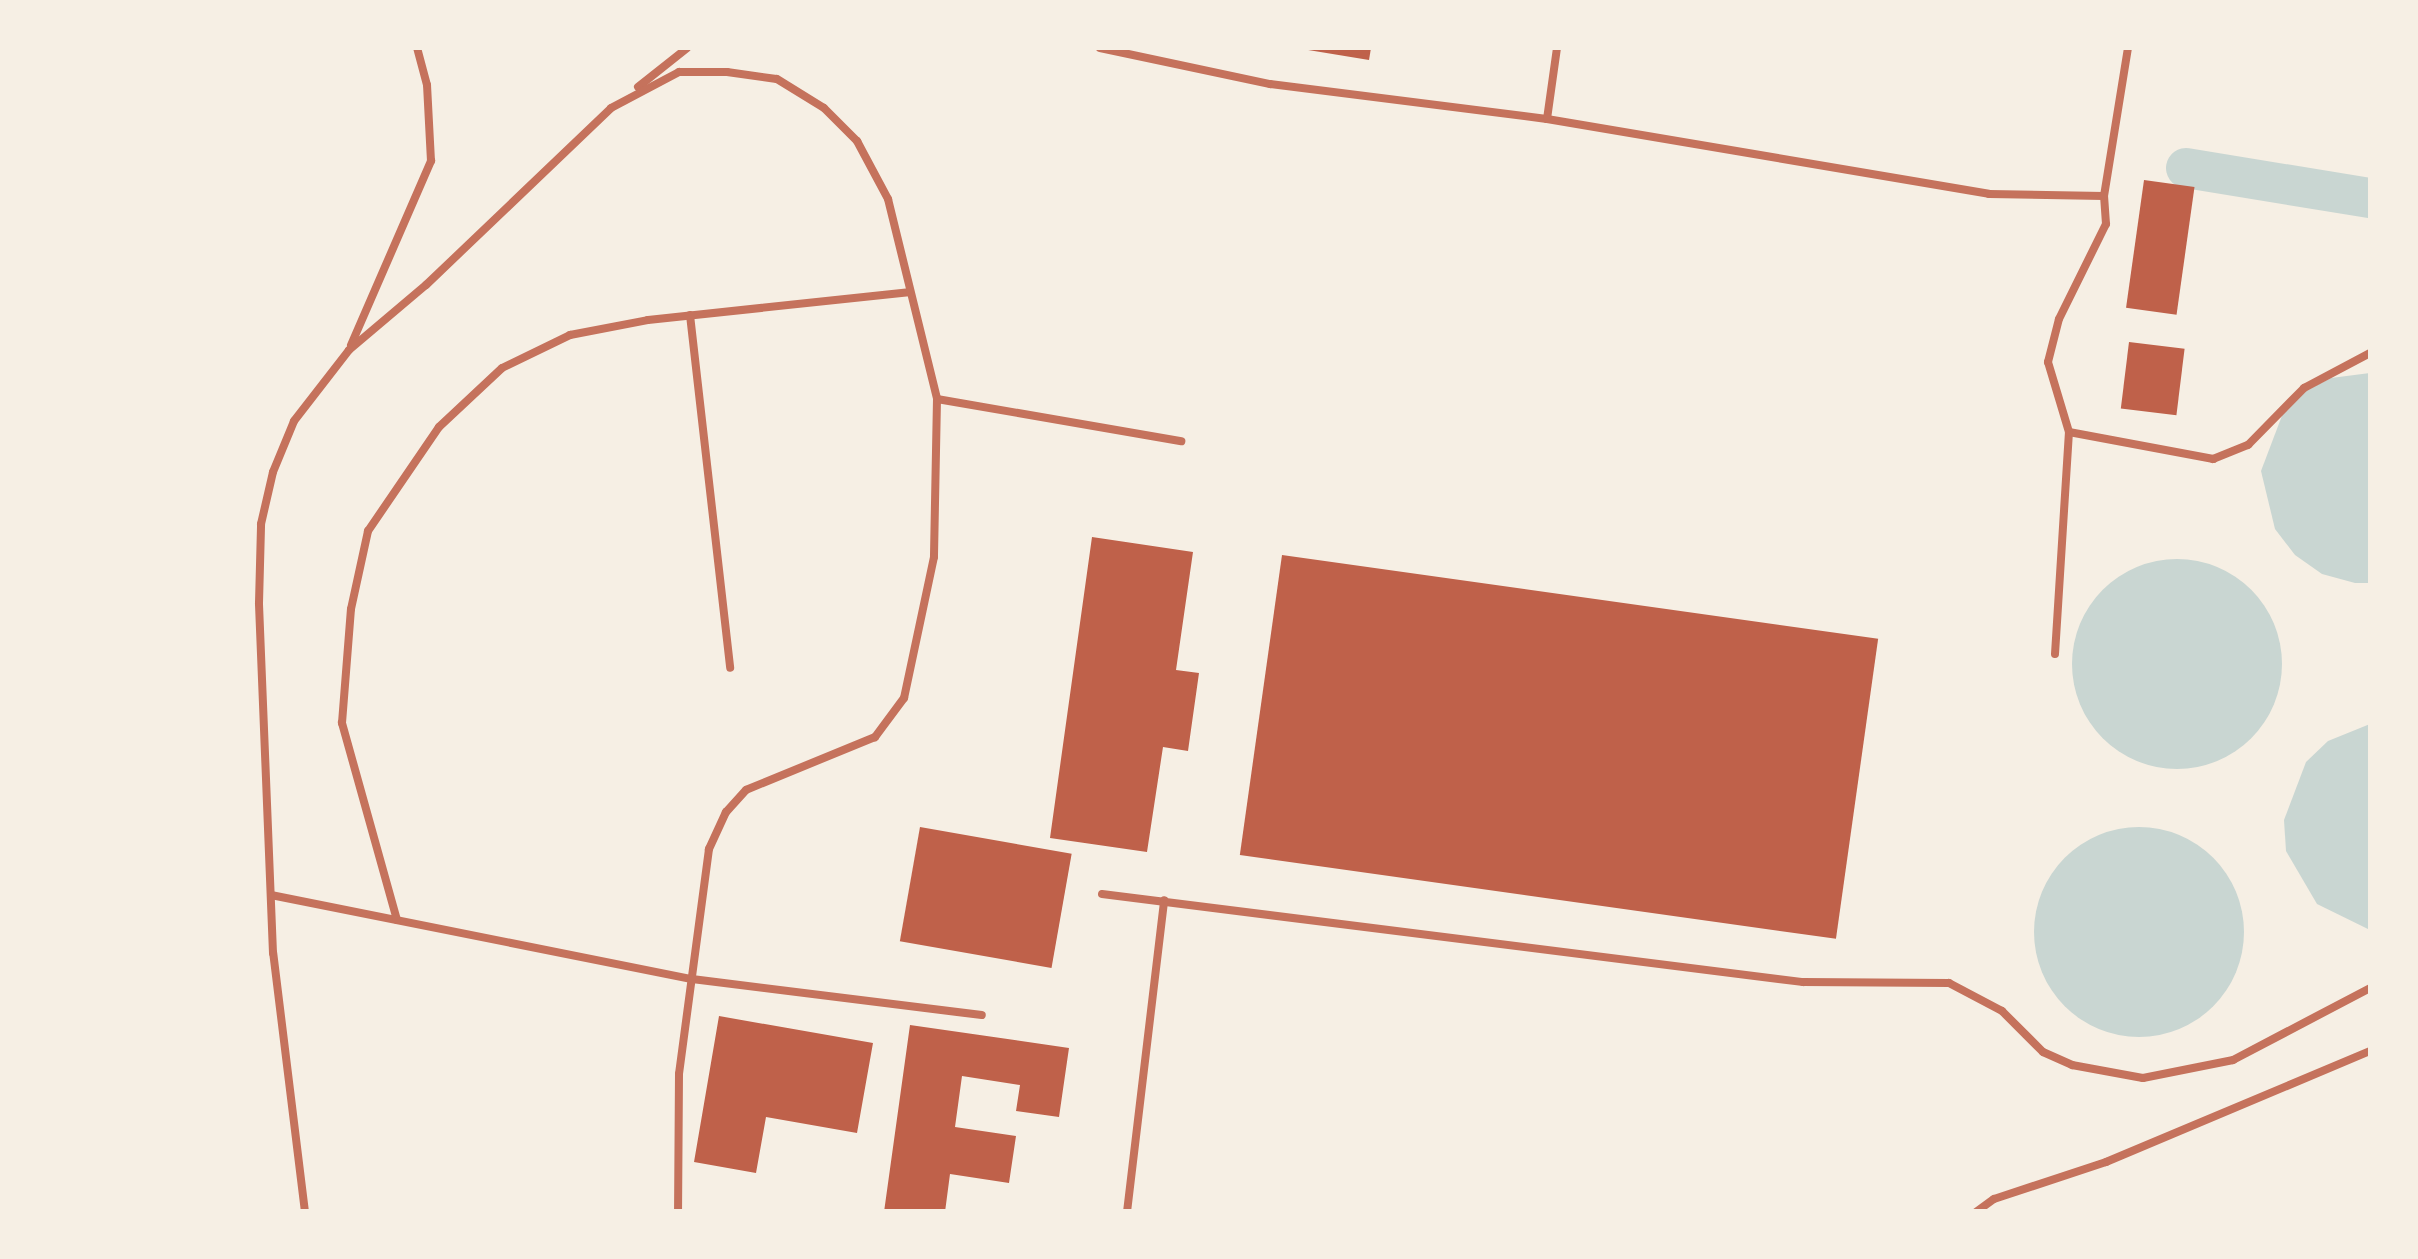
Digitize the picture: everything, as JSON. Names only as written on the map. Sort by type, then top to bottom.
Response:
[{"type":"lane","points":[[349,350],[430,161],[427,85],[417,48]]},
{"type":"lane","points":[[305,1212],[271,894],[261,524],[294,420],[349,350],[426,286],[611,108],[687,48]]},
{"type":"lane","points":[[1100,48],[1270,84],[1546,118],[1989,194],[2104,196]]},
{"type":"lane","points":[[1546,118],[1557,48]]},
{"type":"lane","points":[[2055,654],[2070,432],[2048,362],[2059,318],[2106,224],[2104,196],[2128,48]]},
{"type":"lane","points":[[611,108],[679,72],[777,79],[824,108],[857,140],[888,200],[936,400],[934,557],[904,698],[875,737],[848,754],[746,790],[726,812],[710,849],[679,1074],[678,1212]]},
{"type":"lane","points":[[398,920],[366,826],[342,723],[351,608],[368,531],[439,427],[502,368],[570,336],[690,315],[908,292]]},
{"type":"lane","points":[[690,315],[730,668]]},
{"type":"lane","points":[[2070,432],[2213,459],[2248,445],[2304,388],[2370,353]]},
{"type":"lane","points":[[936,400],[1181,441]]},
{"type":"lane","points":[[271,894],[692,979],[982,1016]]},
{"type":"lane","points":[[1102,894],[1803,982],[1949,983],[2002,1011],[2044,1052],[2072,1065],[2144,1078],[2233,1060],[2370,988]]},
{"type":"lane","points":[[1127,1212],[1164,900]]},
{"type":"lane","points":[[1976,1212],[1994,1198],[2106,1162],[2370,1052]]},
{"type":"shaded area","points":[[2370,373],[2370,583],[2355,583],[2322,574],[2295,555],[2275,529],[2261,471],[2283,413],[2306,391],[2331,378]]},
{"type":"shaded area","points":[[2177,559],[2217,567],[2252,589],[2274,624],[2282,664],[2274,704],[2252,739],[2217,761],[2177,769],[2137,761],[2102,739],[2080,704],[2072,664],[2080,624],[2102,589],[2137,567]]},
{"type":"shaded area","points":[[2370,724],[2370,930],[2317,904],[2286,851],[2284,820],[2306,762],[2328,741]]},
{"type":"shaded area","points":[[2139,827],[2179,835],[2214,857],[2236,892],[2244,932],[2236,972],[2214,1007],[2179,1029],[2139,1037],[2099,1029],[2064,1007],[2042,972],[2034,932],[2042,892],[2064,857],[2099,835]]},
{"type":"building","points":[[1296,48],[1371,48],[1369,60]]},
{"type":"building","points":[[2144,180],[2195,187],[2177,315],[2126,308]]},
{"type":"building","points":[[2129,342],[2185,349],[2176,415],[2121,409]]},
{"type":"building","points":[[1092,537],[1193,552],[1176,670],[1199,673],[1188,751],[1163,747],[1147,852],[1050,838]]},
{"type":"building","points":[[1282,555],[1878,639],[1836,939],[1240,855]]},
{"type":"building","points":[[920,827],[1072,854],[1052,968],[900,941]]},
{"type":"building","points":[[719,1016],[873,1043],[857,1133],[766,1117],[756,1173],[694,1162]]},
{"type":"building","points":[[910,1025],[1069,1048],[1059,1117],[1016,1111],[1020,1085],[962,1076],[955,1127],[1016,1136],[1009,1183],[950,1174],[945,1212],[884,1212]]},
{"type":"waterway","points":[[2186,168],[2370,198]]}]
